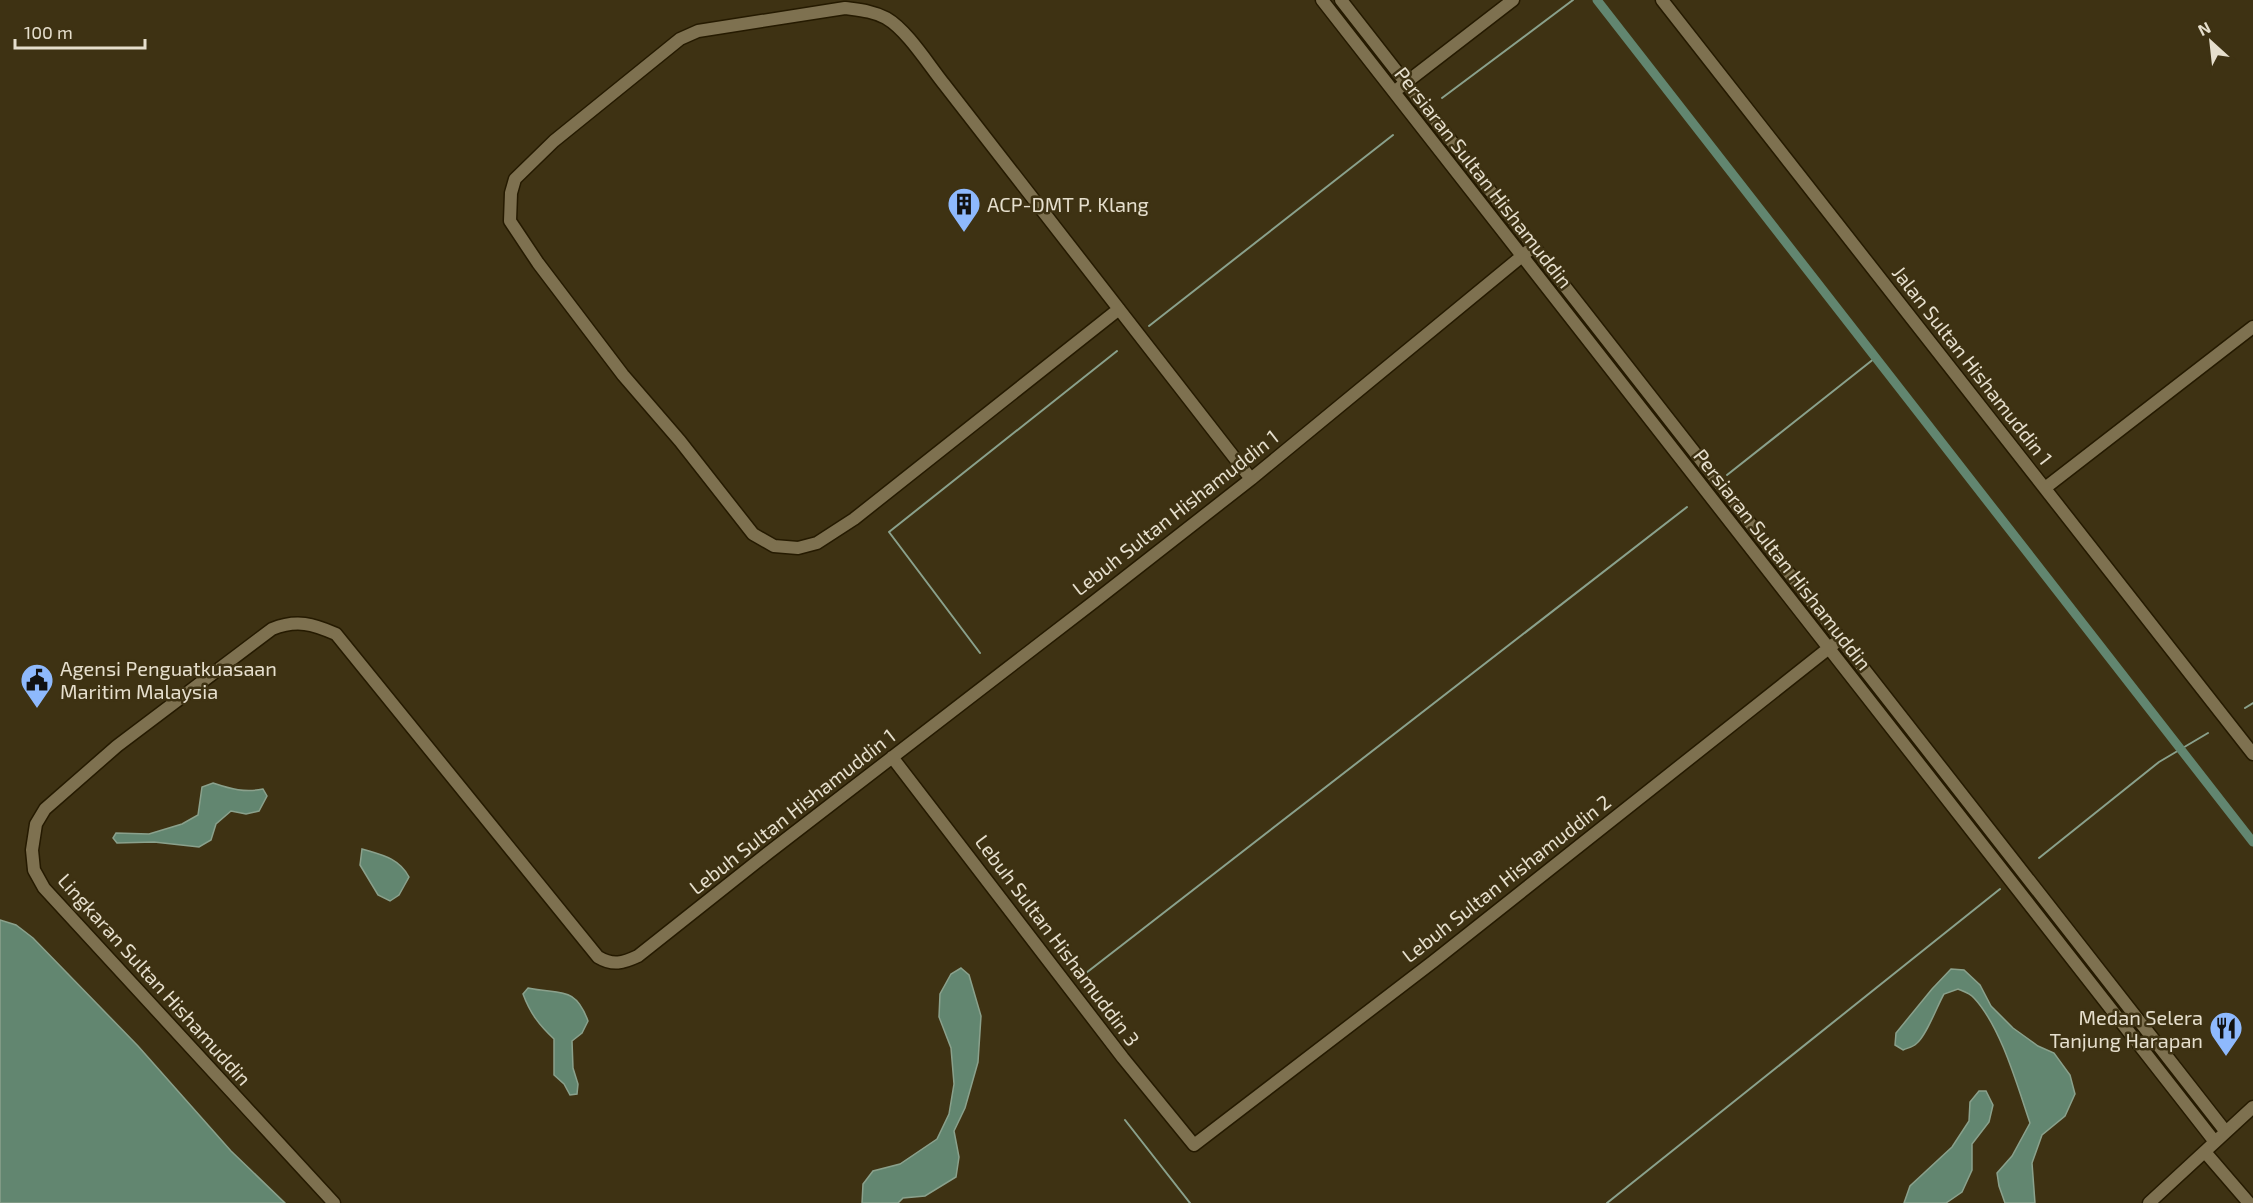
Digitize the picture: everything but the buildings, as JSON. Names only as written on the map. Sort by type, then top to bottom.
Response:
[{"type":"street","name":"Persiaran Sultan Hishamuddin","points":[[1322,0],[2215,1142]]},
{"type":"street","name":"Persiaran Sultan Hishamuddin","points":[[1341,0],[2226,1132]]},
{"type":"street","points":[[1393,92],[1513,0]]},
{"type":"street","name":"Jalan Sultan Hishamuddin 1","points":[[1662,0],[2253,754]]},
{"type":"street","points":[[1119,309],[854,519],[818,543],[798,548],[774,546],[753,534],[680,441],[623,375],[538,263],[510,220],[511,193],[515,179],[554,141],[680,39],[698,31],[845,8],[868,11],[886,18],[899,28],[1119,309],[1251,479]]},
{"type":"street","name":"Lebuh Sultan Hishamuddin 1","points":[[117,746],[272,629],[283,624],[310,623],[336,634],[598,957],[610,964],[623,963],[638,956],[1251,479],[1533,247]]},
{"type":"street","points":[[2045,488],[2253,327]]},
{"type":"street","name":"Lebuh Sultan Hishamuddin 2","points":[[1194,1145],[1442,955],[1841,640]]},
{"type":"street","name":"Lingkaran Sultan Hishamuddin","points":[[117,746],[45,809],[36,824],[32,850],[33,870],[44,888],[334,1203]]},
{"type":"street","name":"Lebuh Sultan Hishamuddin 3","points":[[892,758],[1123,1058],[1194,1145]]},
{"type":"street","points":[[2103,999],[2114,989]]},
{"type":"street","points":[[2149,1203],[2253,1107]]},
{"type":"street","points":[[2205,1152],[2249,1203]]},
{"type":"shaded area","points":[[213,783],[238,790],[263,789],[267,796],[259,811],[246,814],[231,811],[216,824],[211,840],[199,847],[154,842],[117,843],[113,838],[116,833],[149,834],[182,824],[198,815],[202,787]]},
{"type":"shaded area","points":[[362,849],[395,861],[409,877],[399,895],[390,901],[378,895],[360,865]]},
{"type":"shaded area","points":[[0,920],[16,925],[33,938],[138,1046],[231,1151],[285,1203],[0,1203]]},
{"type":"shaded area","points":[[961,968],[969,975],[981,1016],[978,1062],[965,1108],[954,1131],[959,1157],[956,1177],[925,1196],[903,1198],[898,1203],[862,1203],[863,1184],[873,1171],[900,1164],[937,1139],[949,1114],[954,1084],[951,1048],[939,1017],[940,994],[951,974]]},
{"type":"shaded area","points":[[1951,969],[1964,970],[1980,985],[1991,1006],[2013,1028],[2038,1046],[2054,1053],[2070,1075],[2075,1094],[2065,1116],[2042,1135],[2032,1163],[2035,1203],[2005,1203],[1999,1186],[1997,1173],[2012,1156],[2030,1123],[2000,1040],[1984,1010],[1974,998],[1958,989],[1944,994],[1920,1040],[1903,1050],[1895,1045],[1896,1033]]},
{"type":"shaded area","points":[[528,988],[565,994],[578,1002],[583,1010],[588,1021],[582,1033],[572,1041],[573,1068],[578,1084],[577,1094],[570,1095],[564,1084],[554,1075],[554,1039],[532,1013],[523,994]]},
{"type":"shaded area","points":[[1979,1091],[1986,1091],[1993,1105],[1989,1122],[1972,1144],[1972,1170],[1962,1192],[1946,1203],[1904,1203],[1910,1186],[1952,1147],[1969,1121],[1970,1102]]},
{"type":"waterway","points":[[1442,98],[1573,0]]},
{"type":"waterway","points":[[1597,0],[2253,842]]},
{"type":"waterway","points":[[1149,326],[1393,135]]},
{"type":"waterway","points":[[980,653],[889,532],[1117,351]]},
{"type":"waterway","points":[[1727,475],[1875,358]]},
{"type":"waterway","points":[[1086,973],[1687,507]]},
{"type":"waterway","points":[[2245,708],[2253,703]]},
{"type":"waterway","points":[[2039,858],[2159,762],[2208,733]]},
{"type":"waterway","points":[[1607,1203],[2000,889]]},
{"type":"waterway","points":[[1125,1120],[1190,1203]]},
{"type":"place","name":"ACP-DMT P. Klang","points":[[964,233]]},
{"type":"place","name":"Agensi Penguatkuasaan Maritim Malaysia","points":[[37,709]]},
{"type":"place","name":"Medan Selera Tanjung Harapan","points":[[2226,1057]]}]
